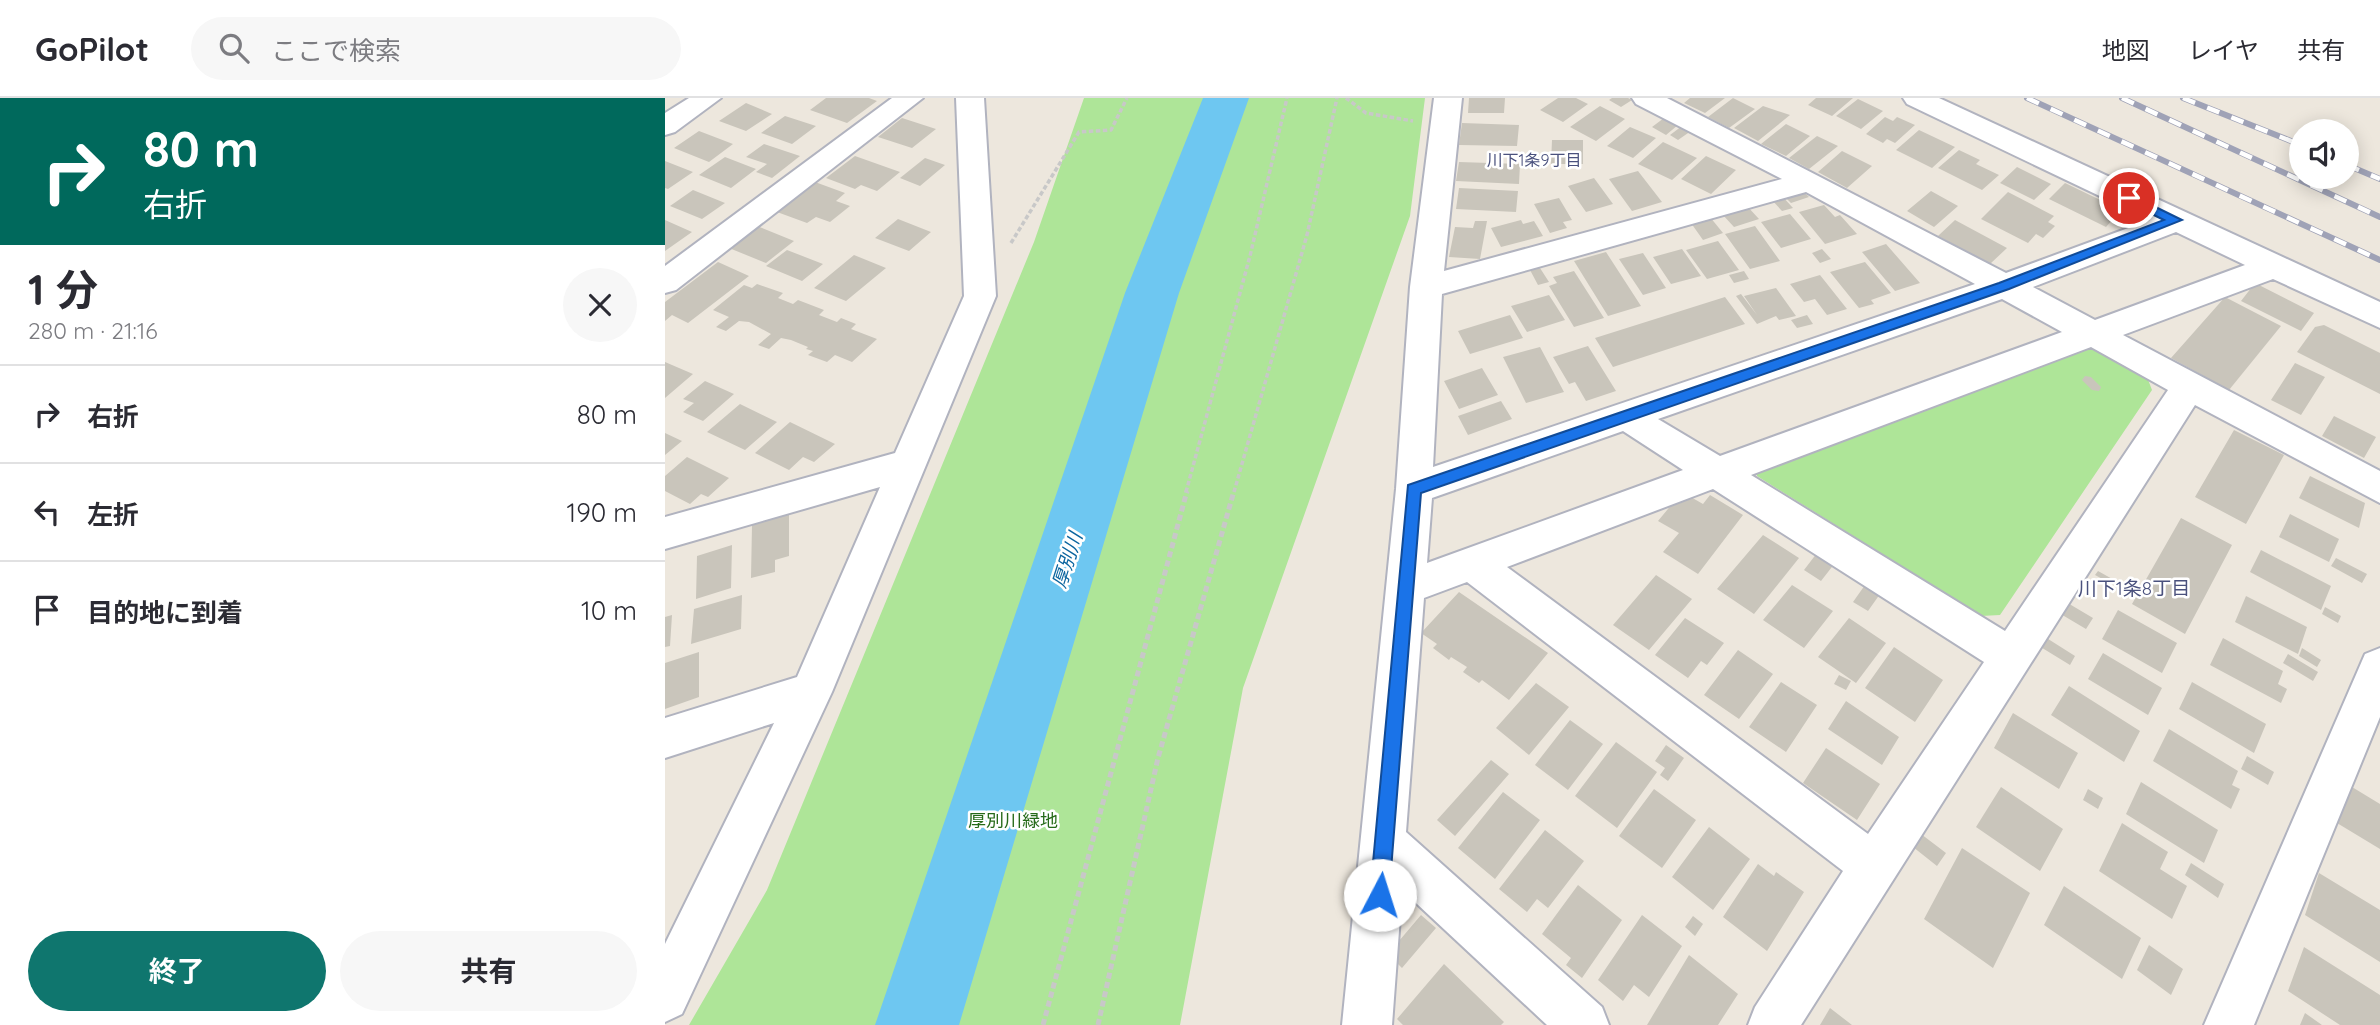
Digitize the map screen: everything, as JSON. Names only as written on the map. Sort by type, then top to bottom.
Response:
[{"type":"street","points":[[665,126],[707,98]]},
{"type":"street","points":[[665,282],[909,98]]},
{"type":"street","points":[[665,997],[811,692],[979,296],[970,98]]},
{"type":"street","points":[[1646,98],[1809,181],[2380,488]]},
{"type":"street","points":[[1917,98],[2380,316]]},
{"type":"street","points":[[1367,1025],[1414,489],[1426,287],[1447,112]]},
{"type":"street","points":[[1426,287],[1809,181]]},
{"type":"street","points":[[1414,489],[2004,286],[2176,220]]},
{"type":"street","points":[[1404,587],[2273,267]]},
{"type":"street","points":[[1773,1025],[1873,866],[2189,386]]},
{"type":"street","points":[[1626,416],[2010,656]]},
{"type":"street","points":[[665,533],[909,464]]},
{"type":"street","points":[[1472,563],[1873,866]]},
{"type":"street","points":[[2229,1025],[2380,667]]},
{"type":"street","points":[[665,738],[811,692]]},
{"type":"street","points":[[1385,843],[1584,1025]]},
{"type":"path","points":[[979,296],[1079,132],[1111,130],[1128,98]]},
{"type":"path","points":[[1043,1025],[1246,270],[1287,98]]},
{"type":"path","points":[[1098,1025],[1158,758],[1307,235],[1337,98]]},
{"type":"path","points":[[1346,98],[1366,113],[1447,112]]},
{"type":"green space","name":"厚別川緑地","points":[[1084,98],[1425,98],[1410,216],[1243,688],[1180,1025],[689,1025],[767,890],[1034,242]]},
{"type":"green space","points":[[2078,346],[2095,347],[2147,377],[2152,390],[2000,615],[1981,616],[1757,476],[1756,463]]},
{"type":"building","points":[[826,98],[869,98],[877,101],[847,123],[810,110]]},
{"type":"building","points":[[1469,98],[1505,98],[1504,113],[1468,113]]},
{"type":"building","points":[[1558,98],[1576,98],[1588,104],[1563,122],[1540,110]]},
{"type":"building","points":[[1690,98],[1725,98],[1705,113],[1684,103]]},
{"type":"building","points":[[1733,98],[1755,109],[1729,128],[1708,117]]},
{"type":"building","points":[[1816,98],[1853,98],[1832,116],[1808,105]]},
{"type":"building","points":[[1858,99],[1883,111],[1861,129],[1836,116]]},
{"type":"building","points":[[1609,100],[1632,100],[1621,107]]},
{"type":"building","points":[[746,103],[772,114],[746,131],[719,121]]},
{"type":"building","points":[[1600,106],[1625,119],[1596,141],[1570,127]]},
{"type":"building","points":[[1763,106],[1790,115],[1758,141],[1734,128]]},
{"type":"building","points":[[785,116],[816,126],[792,144],[761,133]]},
{"type":"building","points":[[1885,117],[1893,121],[1897,117],[1915,125],[1895,143],[1887,139],[1883,143],[1866,134]]},
{"type":"building","points":[[902,118],[936,129],[912,148],[878,137]]},
{"type":"building","points":[[1664,118],[1678,125],[1666,135],[1652,127]]},
{"type":"building","points":[[1462,123],[1519,125],[1517,146],[1459,145]]},
{"type":"building","points":[[1786,124],[1810,136],[1786,156],[1761,144]]},
{"type":"building","points":[[1682,126],[1691,131],[1678,140],[1670,135]]},
{"type":"building","points":[[1630,127],[1656,138],[1633,158],[1607,146]]},
{"type":"building","points":[[1919,130],[1955,147],[1932,168],[1896,150]]},
{"type":"building","points":[[699,131],[733,144],[709,162],[674,148]]},
{"type":"building","points":[[1817,136],[1838,146],[1809,169],[1789,158]]},
{"type":"building","points":[[1552,140],[1583,140],[1583,164],[1551,164]]},
{"type":"building","points":[[1663,142],[1697,158],[1672,180],[1638,164]]},
{"type":"building","points":[[764,144],[800,156],[772,178],[756,172],[767,164],[746,157]]},
{"type":"building","points":[[1959,150],[1980,160],[1976,164],[1999,175],[1982,190],[1938,168]]},
{"type":"building","points":[[1842,151],[1872,166],[1847,188],[1818,172]]},
{"type":"building","points":[[855,156],[900,172],[877,191],[861,185],[855,189],[826,178]]},
{"type":"building","points":[[1706,156],[1736,170],[1711,194],[1681,179]]},
{"type":"building","points":[[725,157],[756,169],[731,188],[699,175]]},
{"type":"building","points":[[925,158],[945,165],[920,186],[900,178]]},
{"type":"building","points":[[665,161],[693,172],[668,189],[665,188]]},
{"type":"building","points":[[1459,162],[1520,164],[1519,184],[1456,181]]},
{"type":"building","points":[[2017,167],[2051,184],[2034,200],[2000,183]]},
{"type":"building","points":[[1638,171],[1662,202],[1632,211],[1609,179]]},
{"type":"building","points":[[1594,178],[1613,204],[1586,212],[1568,186]]},
{"type":"building","points":[[815,182],[845,193],[836,201],[850,206],[830,222],[816,217],[807,223],[777,212]]},
{"type":"building","points":[[2065,183],[2121,210],[2106,227],[2049,199]]},
{"type":"building","points":[[1459,188],[1518,191],[1516,212],[1456,209]]},
{"type":"building","points":[[693,190],[725,203],[702,219],[670,206]]},
{"type":"building","points":[[1803,191],[1809,197],[1791,203],[1785,197]]},
{"type":"building","points":[[1931,191],[1958,206],[1934,227],[1907,211]]},
{"type":"building","points":[[2008,192],[2054,216],[2048,222],[2055,226],[2043,238],[2036,234],[2028,243],[1981,219]]},
{"type":"building","points":[[1782,196],[1793,208],[1782,211],[1771,199]]},
{"type":"building","points":[[1559,198],[1572,220],[1563,222],[1567,228],[1550,233],[1534,204]]},
{"type":"building","points":[[1824,205],[1835,217],[1840,215],[1857,234],[1825,244],[1799,212]]},
{"type":"building","points":[[1747,206],[1759,219],[1734,227],[1722,214]]},
{"type":"building","points":[[1790,214],[1811,239],[1781,248],[1761,222]]},
{"type":"building","points":[[1710,217],[1723,233],[1703,240],[1691,223]]},
{"type":"building","points":[[898,219],[931,232],[909,251],[875,238]]},
{"type":"building","points":[[665,220],[692,232],[665,251]]},
{"type":"building","points":[[1521,220],[1523,224],[1534,221],[1543,236],[1501,247],[1491,228]]},
{"type":"building","points":[[1955,220],[2007,248],[1990,264],[1938,236]]},
{"type":"building","points":[[1475,221],[1487,221],[1480,259],[1449,257],[1455,227],[1473,228]]},
{"type":"building","points":[[757,226],[794,241],[766,263],[729,248]]},
{"type":"building","points":[[1755,226],[1780,261],[1750,269],[1725,234]]},
{"type":"building","points":[[1718,241],[1739,270],[1707,279],[1686,250]]},
{"type":"building","points":[[1886,244],[1920,283],[1895,291],[1862,252]]},
{"type":"building","points":[[1682,249],[1701,276],[1671,284],[1653,257]]},
{"type":"building","points":[[1822,249],[1831,259],[1820,263],[1812,253]]},
{"type":"building","points":[[787,250],[823,264],[802,281],[766,266]]},
{"type":"building","points":[[1606,252],[1641,306],[1608,316],[1574,261]]},
{"type":"building","points":[[1643,253],[1666,288],[1643,295],[1619,259]]},
{"type":"building","points":[[854,255],[886,268],[846,301],[814,288]]},
{"type":"building","points":[[718,262],[749,276],[688,323],[672,315],[665,321],[665,302]]},
{"type":"building","points":[[1865,262],[1891,293],[1871,300],[1874,304],[1859,308],[1830,272]]},
{"type":"building","points":[[1540,268],[1549,282],[1538,285],[1530,270]]},
{"type":"building","points":[[1574,271],[1604,318],[1574,327],[1549,286],[1557,283],[1553,277]]},
{"type":"building","points":[[1744,271],[1749,279],[1734,283],[1729,275]]},
{"type":"building","points":[[1820,275],[1847,309],[1827,315],[1815,299],[1804,302],[1790,284]]},
{"type":"building","points":[[2255,283],[2314,313],[2301,331],[2241,301]]},
{"type":"building","points":[[757,284],[783,293],[778,298],[793,304],[798,300],[824,310],[819,315],[837,322],[841,318],[856,324],[851,329],[877,339],[852,362],[835,355],[827,362],[808,355],[813,351],[791,340],[781,338],[769,349],[758,345],[771,334],[749,322],[739,321],[726,331],[716,327],[729,317],[713,310],[744,285],[752,288]]},
{"type":"building","points":[[1776,288],[1796,316],[1779,320],[1776,316],[1757,324],[1736,296],[1741,294],[1757,315],[1744,296]]},
{"type":"building","points":[[1549,295],[1565,320],[1527,332],[1511,306]]},
{"type":"building","points":[[1725,297],[1745,324],[1613,367],[1595,338]]},
{"type":"building","points":[[2225,297],[2281,326],[2229,390],[2171,358]]},
{"type":"building","points":[[1510,315],[1523,338],[1470,354],[1458,331]]},
{"type":"building","points":[[1807,315],[1813,324],[1797,328],[1791,320]]},
{"type":"building","points":[[2324,325],[2380,353],[2380,394],[2297,352],[2315,327]]},
{"type":"building","points":[[1588,346],[1616,391],[1586,401],[1575,382],[1569,384],[1553,357]]},
{"type":"building","points":[[1540,347],[1564,392],[1526,403],[1503,357]]},
{"type":"building","points":[[665,362],[693,374],[665,398]]},
{"type":"building","points":[[2295,363],[2325,377],[2301,415],[2271,400]]},
{"type":"building","points":[[1482,368],[1498,395],[1459,409],[1444,381]]},
{"type":"building","points":[[2085,376],[2091,377],[2101,387],[2099,391],[2092,390],[2082,380]]},
{"type":"building","points":[[705,381],[734,394],[703,421],[683,412],[694,403],[683,399]]},
{"type":"building","points":[[1501,401],[1512,419],[1468,435],[1458,416]]},
{"type":"building","points":[[740,404],[777,422],[745,450],[707,432]]},
{"type":"building","points":[[2334,416],[2376,437],[2364,458],[2322,436]]},
{"type":"building","points":[[790,422],[835,444],[814,462],[803,457],[789,470],[755,453]]},
{"type":"building","points":[[2234,430],[2284,455],[2246,524],[2195,497]]},
{"type":"building","points":[[665,433],[682,441],[665,455]]},
{"type":"building","points":[[687,457],[729,478],[708,497],[701,494],[690,504],[665,491],[665,476]]},
{"type":"building","points":[[2310,476],[2365,503],[2359,528],[2299,498]]},
{"type":"building","points":[[1682,492],[1703,504],[1710,495],[1743,515],[1698,574],[1663,552],[1679,533],[1658,521]]},
{"type":"building","points":[[789,514],[789,556],[775,560],[775,572],[751,578],[752,525]]},
{"type":"building","points":[[2290,514],[2339,539],[2329,562],[2279,537]]},
{"type":"building","points":[[2181,518],[2232,545],[2185,634],[2132,604]]},
{"type":"building","points":[[1763,535],[1799,558],[1754,614],[1717,589]]},
{"type":"building","points":[[732,545],[731,588],[696,599],[697,556]]},
{"type":"building","points":[[2261,550],[2331,586],[2321,610],[2250,572]]},
{"type":"building","points":[[1817,553],[1835,563],[1821,581],[1804,570]]},
{"type":"building","points":[[2336,558],[2367,574],[2362,583],[2331,566]]},
{"type":"building","points":[[2098,571],[2123,585],[2121,589],[2095,575]]},
{"type":"building","points":[[1656,575],[1692,599],[1649,650],[1613,625]]},
{"type":"building","points":[[1792,585],[1833,611],[1804,648],[1763,620]]},
{"type":"building","points":[[1865,585],[1880,594],[1868,611],[1853,602]]},
{"type":"building","points":[[1459,592],[1548,653],[1509,700],[1482,680],[1479,683],[1463,672],[1467,667],[1451,657],[1449,660],[1433,648],[1437,644],[1421,633]]},
{"type":"building","points":[[742,595],[741,629],[691,644],[694,609]]},
{"type":"building","points":[[2246,596],[2307,627],[2298,654],[2235,622]]},
{"type":"building","points":[[2066,602],[2093,618],[2086,629],[2059,613]]},
{"type":"building","points":[[2325,607],[2341,616],[2338,623],[2322,614]]},
{"type":"building","points":[[2118,610],[2177,643],[2162,673],[2102,639]]},
{"type":"building","points":[[672,615],[670,646],[665,647],[665,617]]},
{"type":"building","points":[[1685,618],[1724,643],[1707,665],[1701,661],[1688,678],[1655,655]]},
{"type":"building","points":[[1849,618],[1886,643],[1856,683],[1818,657]]},
{"type":"building","points":[[2045,637],[2075,656],[2070,665],[2039,646]]},
{"type":"building","points":[[2223,638],[2283,671],[2278,684],[2287,689],[2281,703],[2210,665]]},
{"type":"building","points":[[1894,647],[1943,680],[1915,722],[1865,688]]},
{"type":"building","points":[[2302,648],[2321,660],[2317,667],[2299,656]]},
{"type":"building","points":[[1738,650],[1773,674],[1739,719],[1704,695]]},
{"type":"building","points":[[699,652],[699,697],[665,709],[665,663]]},
{"type":"building","points":[[2103,653],[2162,688],[2148,715],[2088,679]]},
{"type":"building","points":[[2288,654],[2318,672],[2313,681],[2283,663]]},
{"type":"building","points":[[1839,675],[1851,681],[1846,690],[1834,684]]},
{"type":"building","points":[[1781,682],[1817,705],[1786,752],[1749,727]]},
{"type":"building","points":[[2192,682],[2266,724],[2254,753],[2179,709]]},
{"type":"building","points":[[1536,683],[1569,707],[1529,755],[1496,728]]},
{"type":"building","points":[[2069,686],[2140,731],[2124,762],[2051,715]]},
{"type":"building","points":[[1846,701],[1899,737],[1882,765],[1828,729]]},
{"type":"building","points":[[2013,713],[2078,753],[2059,789],[1994,748]]},
{"type":"building","points":[[1570,720],[1603,744],[1568,790],[1535,765]]},
{"type":"building","points":[[2169,729],[2238,771],[2232,785],[2240,789],[2231,809],[2153,761]]},
{"type":"building","points":[[1616,742],[1657,772],[1617,828],[1575,796]]},
{"type":"building","points":[[1666,745],[1684,758],[1668,781],[1660,775],[1665,768],[1655,761]]},
{"type":"building","points":[[1826,748],[1880,784],[1857,820],[1803,783]]},
{"type":"building","points":[[2247,756],[2274,772],[2268,785],[2241,769]]},
{"type":"building","points":[[1491,760],[1509,774],[1455,836],[1437,820]]},
{"type":"building","points":[[2141,782],[2218,830],[2204,863],[2126,814]]},
{"type":"building","points":[[2001,787],[2063,829],[2040,871],[1976,827]]},
{"type":"building","points":[[2352,787],[2380,804],[2380,849],[2337,823]]},
{"type":"building","points":[[1654,789],[1696,820],[1662,868],[1619,836]]},
{"type":"building","points":[[2088,789],[2103,798],[2098,809],[2083,800]]},
{"type":"building","points":[[1503,792],[1540,820],[1495,879],[1458,848]]},
{"type":"building","points":[[2122,823],[2168,852],[2160,869],[2187,886],[2172,919],[2099,871]]},
{"type":"building","points":[[1709,827],[1750,859],[1713,910],[1672,877]]},
{"type":"building","points":[[1545,830],[1584,861],[1548,908],[1537,899],[1527,912],[1499,889]]},
{"type":"building","points":[[1921,834],[1946,853],[1937,866],[1913,847]]},
{"type":"building","points":[[1962,848],[2030,893],[1993,968],[1924,919]]},
{"type":"building","points":[[2191,863],[2224,884],[2218,898],[2185,875]]},
{"type":"building","points":[[1758,864],[1774,876],[1776,872],[1804,892],[1767,951],[1723,917]]},
{"type":"building","points":[[2319,873],[2380,910],[2380,962],[2305,915]]},
{"type":"building","points":[[1578,885],[1622,920],[1582,978],[1566,965],[1571,958],[1542,934]]},
{"type":"building","points":[[2064,886],[2141,938],[2122,979],[2044,925]]},
{"type":"building","points":[[1421,915],[1436,928],[1402,968],[1388,954]]},
{"type":"building","points":[[1642,915],[1682,946],[1649,997],[1634,985],[1623,1001],[1598,980]]},
{"type":"building","points":[[1693,916],[1703,924],[1695,936],[1685,927]]},
{"type":"building","points":[[2149,945],[2183,969],[2171,995],[2137,970]]},
{"type":"building","points":[[2304,947],[2380,995],[2380,1025],[2340,1025],[2288,991]]},
{"type":"building","points":[[1689,955],[1738,994],[1718,1025],[1647,1025]]},
{"type":"building","points":[[1444,964],[1504,1022],[1501,1025],[1403,1025],[1397,1019]]},
{"type":"building","points":[[1830,1008],[1852,1025],[1820,1025]]},
{"type":"building","points":[[2305,1013],[2322,1025],[2300,1025]]},
{"type":"waterway","name":"厚別川","points":[[917,1025],[1152,293],[1226,98]]},
{"type":"railway","points":[[2027,98],[2380,260]]},
{"type":"railway","points":[[2122,98],[2380,217]]},
{"type":"railway","points":[[2183,98],[2289,140]]},
{"type":"railway","points":[[2359,170],[2380,179]]},
{"type":"district","name":"川下1条9丁目","points":[[1534,160]]},
{"type":"district","name":"川下1条8丁目","points":[[2134,588]]},
{"type":"route","points":[[1380,895],[1414,489],[2004,286],[2176,220],[2129,198]]}]
